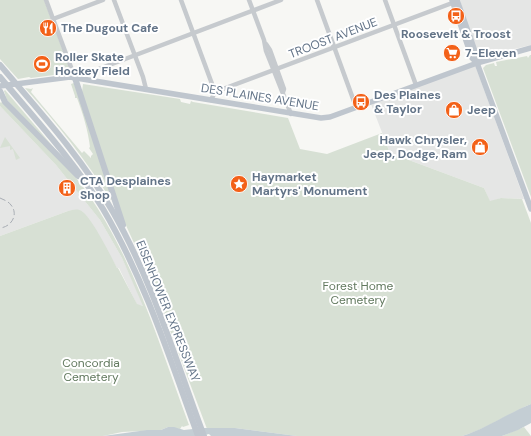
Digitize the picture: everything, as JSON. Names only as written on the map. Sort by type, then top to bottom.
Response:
[{"type":"highway","name":"EISENHOWER EXPRESSWAY","points":[[0,65],[61,137],[85,168],[124,232],[146,281],[196,423],[198,436]]},
{"type":"highway","name":"EISENHOWER EXPRESSWAY","points":[[0,77],[63,152],[86,183],[110,222],[139,280],[196,423],[204,436]]},
{"type":"highway","points":[[75,78],[122,220],[124,232]]},
{"type":"highway","points":[[0,88],[2,101],[75,174],[86,183]]},
{"type":"main road","points":[[455,1],[477,56],[477,63],[531,209]]},
{"type":"main road","name":"DES PLAINES AVENUE","points":[[0,88],[22,83],[70,77],[291,114],[326,118],[477,63],[531,48]]},
{"type":"street","points":[[46,0],[75,78],[281,0]]},
{"type":"street","points":[[53,19],[103,0]]},
{"type":"street","points":[[114,0],[146,89]]},
{"type":"street","points":[[181,0],[215,92],[211,100]]},
{"type":"street","points":[[249,0],[264,40],[266,51],[284,89],[283,92],[291,114]]},
{"type":"street","points":[[317,0],[356,107]]},
{"type":"street","points":[[385,0],[416,85]]},
{"type":"street","name":"TROOST AVENUE","points":[[215,92],[335,48],[455,1]]},
{"type":"shaded area","points":[[460,0],[531,0],[531,45],[480,56],[467,25]]},
{"type":"shaded area","points":[[475,65],[524,199],[501,198],[490,202],[484,188],[390,153],[371,104]]},
{"type":"shaded area","points":[[0,106],[56,165],[100,220],[122,258],[144,306],[137,305],[119,268],[117,268],[83,212],[78,210],[68,211],[0,236]]},
{"type":"shaded area","points":[[531,404],[531,423],[518,430],[502,436],[462,436],[480,429]]},
{"type":"shaded area","points":[[168,427],[184,430],[202,428],[235,428],[297,436],[211,436],[209,434],[201,436],[103,436],[147,430],[161,430]]},
{"type":"green space","points":[[0,0],[44,0],[70,70],[69,73],[18,79],[0,59]]},
{"type":"green space","points":[[530,55],[531,197],[483,68],[486,65],[494,63],[495,66],[497,66],[496,62],[527,56],[528,58]]},
{"type":"green space","points":[[74,83],[113,199],[111,200],[70,142],[25,88],[33,88],[31,92],[82,153],[84,151],[91,158],[93,154],[89,148],[85,122],[71,84]]},
{"type":"green space","name":"Forest Home Cemetery","points":[[83,84],[180,99],[181,102],[190,104],[191,101],[288,118],[300,149],[327,154],[382,133],[390,153],[484,188],[490,201],[501,198],[522,199],[531,223],[531,404],[480,429],[462,436],[297,436],[235,428],[207,429],[153,285],[124,221],[82,92]]},
{"type":"green space","points":[[5,90],[61,156],[7,100]]},
{"type":"green space","name":"Concordia Cemetery","points":[[1,102],[6,105],[68,168],[89,196],[108,226],[125,258],[153,325],[189,425],[182,426],[180,429],[168,427],[161,430],[122,432],[103,436],[0,436],[0,236],[68,211],[79,210],[83,212],[97,230],[137,304],[143,306],[122,258],[100,220],[56,165],[0,106]]},
{"type":"green space","points":[[5,137],[20,158],[16,160],[13,149],[10,150],[10,146],[0,148]]},
{"type":"green space","points":[[524,427],[531,436],[502,436]]},
{"type":"railway","points":[[0,198],[10,204],[14,213],[13,220],[4,227],[0,228]]},
{"type":"place","name":"Roosevelt & Troost","points":[[456,16]]},
{"type":"place","name":"The Dugout Cafe","points":[[48,28]]},
{"type":"place","name":"7-Eleven","points":[[452,53]]},
{"type":"place","name":"Roller Skate Hockey Field","points":[[42,64]]},
{"type":"place","name":"Des Plaines & Taylor","points":[[361,102]]},
{"type":"place","name":"Jeep","points":[[454,110]]},
{"type":"place","name":"Hawk Chrysler, Jeep, Dodge, Ram","points":[[480,147]]},
{"type":"place","name":"Haymarket Martyrs' Monument","points":[[239,184]]},
{"type":"place","name":"CTA Desplaines Shop","points":[[67,188]]}]
